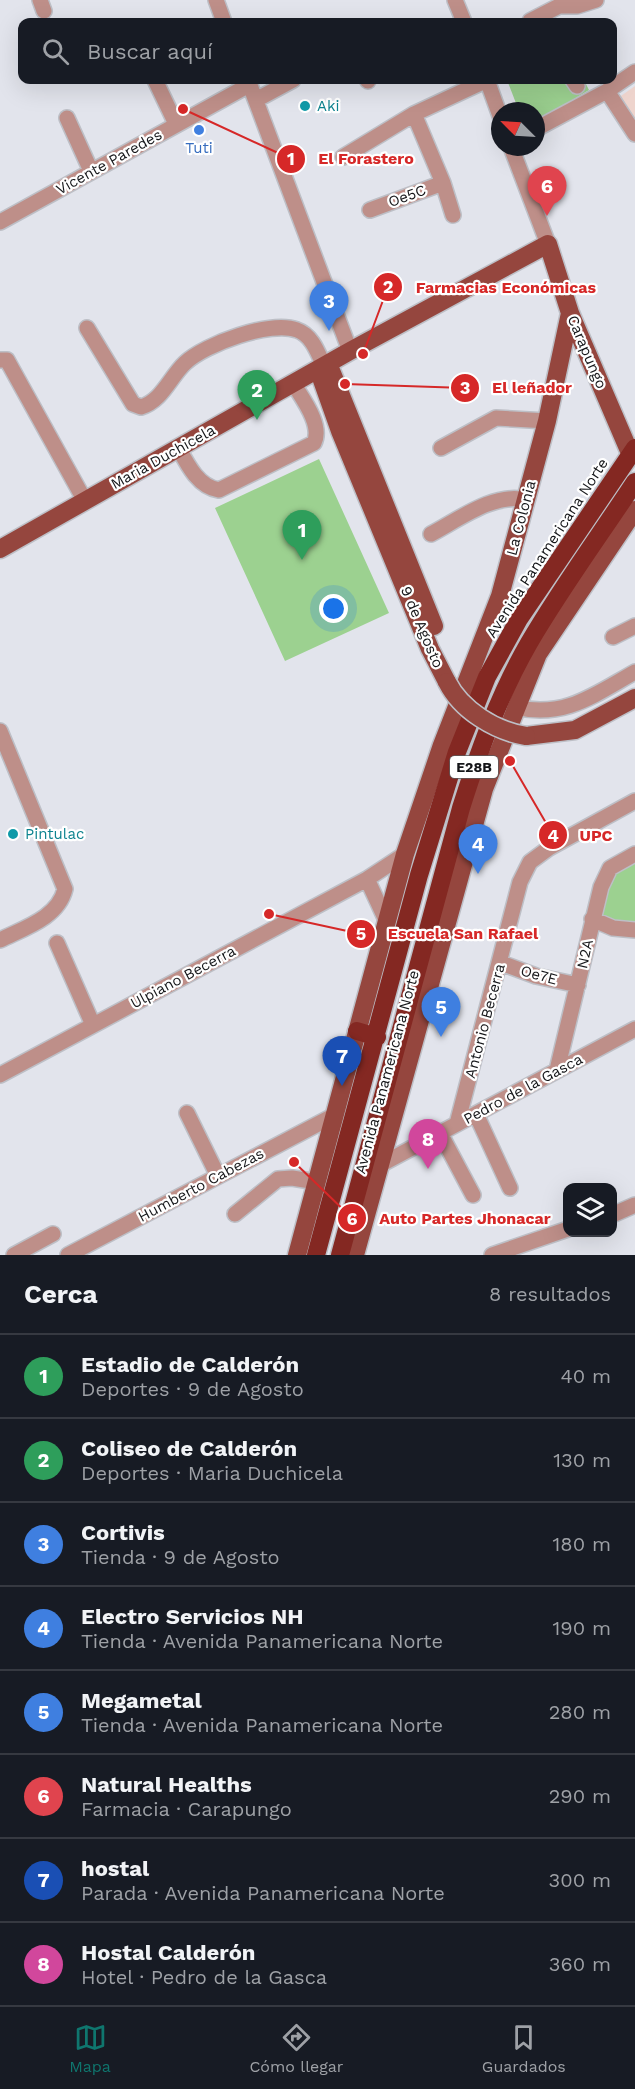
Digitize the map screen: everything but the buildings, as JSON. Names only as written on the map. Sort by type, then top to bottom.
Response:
[{"type":"highway","name":"Avenida Panamericana Norte","points":[[316,1255],[433,830],[457,752],[487,677],[519,619],[633,451]]},
{"type":"highway","name":"Avenida Panamericana Norte","points":[[340,1255],[393,1085],[461,808],[492,720],[530,642],[635,482]]},
{"type":"highway","points":[[357,1031],[376,1037]]},
{"type":"main road","name":"Maria Duchicela","points":[[0,549],[323,366],[548,244]]},
{"type":"main road","name":"Carapungo","points":[[548,244],[570,313],[633,451]]},
{"type":"main road","name":"La Colonia","points":[[405,854],[442,745],[500,596],[547,421],[570,313]]},
{"type":"main road","name":"9 de Agosto","points":[[323,366],[450,679],[466,694],[501,719],[529,731],[575,730],[635,698]]},
{"type":"main road","name":"Avenida Panamericana Norte","points":[[355,1255],[380,1166],[393,1085],[484,789],[538,654],[634,512]]},
{"type":"main road","name":"9 de Agosto","points":[[529,731],[562,725],[635,687]]},
{"type":"main road","points":[[297,1255],[405,854]]},
{"type":"street","points":[[216,0],[223,18]]},
{"type":"street","points":[[455,0],[462,18]]},
{"type":"street","points":[[536,18],[559,6],[577,6],[596,0]]},
{"type":"street","points":[[545,124],[607,91],[635,72]]},
{"type":"street","points":[[157,84],[176,124]]},
{"type":"street","name":"Vicente Paredes","points":[[1,218],[91,171],[246,84]]},
{"type":"street","points":[[250,84],[350,351]]},
{"type":"street","points":[[256,100],[286,84]]},
{"type":"street","points":[[343,157],[414,114],[478,84]]},
{"type":"street","points":[[488,84],[495,102]]},
{"type":"street","points":[[607,91],[635,134]]},
{"type":"street","points":[[414,114],[443,183],[453,215]]},
{"type":"street","points":[[67,118],[91,171]]},
{"type":"street","name":"Carapungo","points":[[514,156],[548,244]]},
{"type":"street","name":"Oe5C","points":[[370,210],[443,183]]},
{"type":"street","points":[[87,328],[133,404],[141,407],[159,396],[186,361],[218,344],[271,328],[299,330],[312,342],[323,366]]},
{"type":"street","points":[[0,360],[7,360],[85,501]]},
{"type":"street","points":[[178,449],[195,475],[210,489],[219,490],[314,443],[317,434],[312,416],[293,383]]},
{"type":"street","points":[[441,448],[496,417],[547,421]]},
{"type":"street","points":[[431,534],[474,511],[508,498],[526,500]]},
{"type":"street","points":[[613,637],[635,626]]},
{"type":"street","points":[[515,707],[542,712],[565,708],[635,672]]},
{"type":"street","points":[[0,731],[65,889],[63,899],[50,914],[0,940]]},
{"type":"street","name":"Antonio Becerra","points":[[457,1124],[501,963],[520,882],[530,862],[549,848],[635,801]]},
{"type":"street","name":"Ulpiano Becerra","points":[[0,1075],[367,879],[405,854]]},
{"type":"street","name":"N2A","points":[[557,1070],[601,887],[610,867],[635,854]]},
{"type":"street","points":[[367,879],[386,920]]},
{"type":"street","points":[[592,920],[613,928],[635,930]]},
{"type":"street","points":[[57,943],[93,1025]]},
{"type":"street","name":"Oe7E","points":[[501,963],[536,976],[578,985]]},
{"type":"street","name":"Pedro de la Gasca","points":[[380,1166],[635,1029]]},
{"type":"street","points":[[187,1113],[218,1176]]},
{"type":"street","points":[[476,1114],[510,1188]]},
{"type":"street","name":"Humberto Cabezas","points":[[68,1255],[334,1115]]},
{"type":"street","points":[[440,1133],[473,1195]]},
{"type":"street","points":[[236,1214],[278,1179],[317,1182]]},
{"type":"street","points":[[617,1213],[635,1205]]},
{"type":"street","points":[[492,1255],[563,1231]]},
{"type":"street","points":[[14,1255],[53,1234]]},
{"type":"shaded area","points":[[635,86],[635,123],[618,98]]},
{"type":"green space","points":[[509,84],[586,84],[589,90],[545,117],[545,102],[516,102]]},
{"type":"green space","points":[[319,459],[389,613],[285,661],[215,508]]},
{"type":"green space","points":[[635,858],[635,924],[627,927],[596,916],[608,877]]},
{"type":"place","name":"Aki","points":[[305,106]]},
{"type":"place","name":"El Forastero","points":[[183,109]]},
{"type":"place","name":"Tuti","points":[[199,130]]},
{"type":"place","name":"Natural Healths","points":[[547,216]]},
{"type":"place","name":"Cortivis","points":[[329,331]]},
{"type":"place","name":"Farmacias Económicas","points":[[363,354]]},
{"type":"place","name":"El leñador","points":[[345,384]]},
{"type":"place","name":"Coliseo de Calderón","points":[[257,420]]},
{"type":"place","name":"Estadio de Calderón","points":[[302,560]]},
{"type":"place","name":"UPC","points":[[510,761]]},
{"type":"place","name":"Pintulac","points":[[13,834]]},
{"type":"place","name":"Electro Servicios NH","points":[[478,874]]},
{"type":"place","name":"Escuela San Rafael","points":[[269,914]]},
{"type":"place","name":"Megametal","points":[[441,1037]]},
{"type":"place","name":"hostal","points":[[342,1086]]},
{"type":"place","name":"Auto Partes Jhonacar","points":[[294,1162]]},
{"type":"place","name":"Hostal Calderón","points":[[428,1169]]}]
